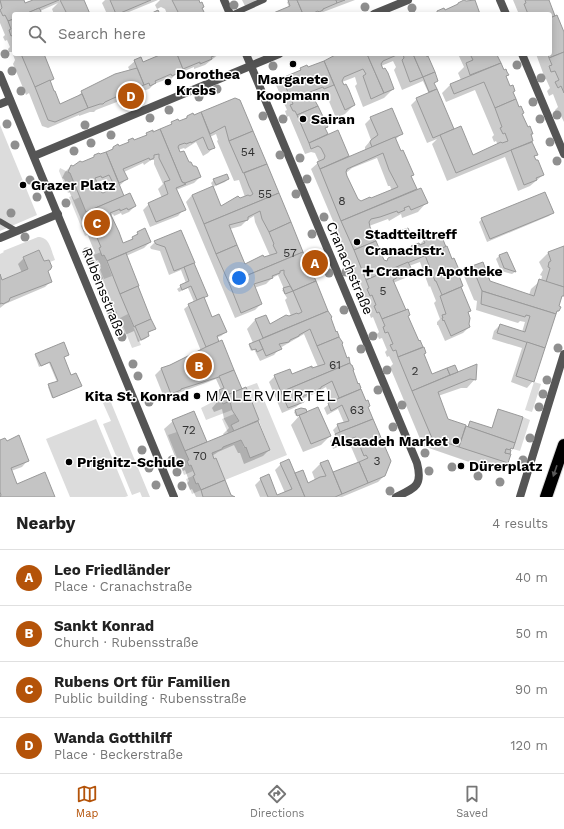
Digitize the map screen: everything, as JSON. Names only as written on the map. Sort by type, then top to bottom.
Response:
[{"type":"highway","points":[[546,497],[564,445]]},
{"type":"street","points":[[224,0],[230,12]]},
{"type":"street","points":[[379,12],[408,0]]},
{"type":"street","points":[[500,0],[505,12]]},
{"type":"street","name":"Cranachstraße","points":[[247,56],[414,457],[420,477],[419,482],[410,490],[396,497]]},
{"type":"street","points":[[34,156],[274,56]]},
{"type":"street","points":[[523,56],[564,154]]},
{"type":"street","name":"Rubensstraße","points":[[0,75],[174,497]]},
{"type":"street","points":[[0,104],[10,100]]},
{"type":"street","points":[[0,238],[58,214]]},
{"type":"street","points":[[520,497],[564,354]]},
{"type":"lane","points":[[236,12],[264,0]]},
{"type":"lane","points":[[0,221],[17,231]]},
{"type":"shaded area","points":[[0,125],[37,215],[0,231]]},
{"type":"shaded area","points":[[60,168],[70,173],[77,190],[68,193],[59,171]]},
{"type":"shaded area","points":[[72,196],[74,200],[80,197],[89,218],[87,219],[90,227],[92,226],[95,232],[85,236],[69,197]]},
{"type":"shaded area","points":[[38,237],[45,239],[48,242],[55,260],[50,262],[47,260],[44,261],[39,250],[23,257],[28,269],[2,280],[0,274],[0,254],[4,252],[3,251]]},
{"type":"shaded area","points":[[101,252],[104,255],[112,276],[104,279],[94,255]]},
{"type":"shaded area","points":[[128,314],[141,345],[132,348],[120,318]]},
{"type":"shaded area","points":[[534,382],[541,384],[532,412],[525,410]]},
{"type":"shaded area","points":[[257,383],[287,455],[225,480],[216,458],[214,459],[212,453],[241,440],[244,448],[246,447],[250,458],[270,450],[246,387]]},
{"type":"shaded area","points":[[220,398],[223,404],[230,401],[232,410],[206,420],[201,408]]},
{"type":"shaded area","points":[[110,400],[150,497],[142,497],[140,492],[132,495],[103,424],[111,421],[103,403]]},
{"type":"shaded area","points":[[234,414],[239,421],[231,425],[234,431],[228,433],[222,419]]},
{"type":"shaded area","points":[[523,417],[530,420],[520,451],[513,449]]},
{"type":"shaded area","points":[[96,419],[128,496],[70,497],[46,439]]},
{"type":"shaded area","points":[[177,432],[189,460],[187,461],[189,466],[191,465],[193,471],[184,475],[168,435]]},
{"type":"shaded area","points":[[193,476],[196,484],[198,483],[201,490],[192,494],[186,479]]},
{"type":"building","points":[[0,0],[24,0],[25,3],[33,0],[59,0],[30,12],[12,12],[12,20],[8,21],[0,10],[2,8]]},
{"type":"building","points":[[60,0],[84,0],[89,12],[66,12]]},
{"type":"building","points":[[110,0],[151,0],[123,12],[115,12]]},
{"type":"building","points":[[172,0],[199,0],[200,3],[202,2],[204,7],[202,8],[204,12],[178,12]]},
{"type":"building","points":[[288,0],[297,0],[302,12],[276,12],[290,6]]},
{"type":"building","points":[[297,0],[336,0],[337,3],[319,12],[302,12]]},
{"type":"building","points":[[336,0],[345,0],[337,3]]},
{"type":"building","points":[[464,0],[475,0],[479,12],[437,12],[444,8],[445,10]]},
{"type":"building","points":[[525,0],[549,0],[555,16],[552,17],[552,12],[527,12],[524,4],[526,3]]},
{"type":"building","points":[[39,8],[41,11],[41,12],[30,12]]},
{"type":"building","points":[[557,15],[564,32],[564,52],[549,58],[548,56],[552,56],[552,17]]},
{"type":"building","points":[[12,20],[11,36],[9,30],[11,29],[8,21]]},
{"type":"building","points":[[564,52],[564,93],[561,86],[558,88],[555,82],[559,80],[555,71],[551,72],[549,66],[552,65],[549,58]]},
{"type":"building","points":[[22,56],[45,56],[54,79],[35,87]]},
{"type":"building","points":[[157,56],[178,56],[183,69],[177,71],[178,73],[172,76],[171,74],[155,81],[156,83],[150,86],[149,83],[144,85],[134,60],[141,57],[143,62]]},
{"type":"building","points":[[178,56],[214,56],[211,57],[212,59],[183,69]]},
{"type":"building","points":[[333,56],[368,56],[384,93],[371,99],[363,76],[366,74],[363,69],[344,77],[342,81],[344,85],[346,84],[355,105],[345,110],[324,61]]},
{"type":"building","points":[[368,56],[394,56],[383,61],[381,64],[383,69],[385,68],[388,73],[394,89],[384,93]]},
{"type":"building","points":[[404,56],[414,56],[423,77],[410,82],[402,60]]},
{"type":"building","points":[[414,56],[428,56],[435,72],[423,77]]},
{"type":"building","points":[[471,56],[498,56],[501,63],[470,75],[466,63],[473,60]]},
{"type":"building","points":[[324,61],[334,85],[310,92],[318,106],[297,115],[290,105],[293,104],[282,78],[301,70],[300,68],[307,65],[308,67]]},
{"type":"building","points":[[501,63],[504,70],[506,69],[509,75],[506,76],[510,86],[513,85],[515,91],[513,92],[516,99],[495,108],[484,82],[454,94],[450,84]]},
{"type":"building","points":[[137,68],[144,85],[132,90],[131,93],[127,92],[103,104],[88,108],[81,91],[115,74]]},
{"type":"building","points":[[435,72],[438,81],[434,83],[437,89],[429,92],[423,77]]},
{"type":"building","points":[[50,80],[60,104],[82,94],[88,108],[55,122],[48,120],[35,87]]},
{"type":"building","points":[[437,89],[454,129],[433,138],[416,98]]},
{"type":"building","points":[[235,98],[240,100],[253,131],[229,141],[225,126],[210,134],[201,112]]},
{"type":"building","points":[[516,99],[519,107],[521,106],[524,113],[522,114],[528,127],[530,126],[533,134],[531,134],[533,141],[456,173],[440,135],[461,126],[473,155],[501,142],[508,141],[505,133],[503,134],[500,128],[502,127],[495,108]]},
{"type":"building","points":[[318,106],[328,127],[325,128],[328,134],[309,143],[297,115]]},
{"type":"building","points":[[392,108],[403,134],[372,147],[370,142],[371,140],[378,135],[370,117]]},
{"type":"building","points":[[201,112],[215,148],[209,150],[203,137],[191,143],[179,145],[178,147],[180,152],[184,151],[189,162],[191,162],[193,166],[197,167],[201,177],[185,183],[182,182],[160,129],[172,124],[171,122],[178,119],[179,121],[187,118],[187,116],[193,113],[194,115]]},
{"type":"building","points":[[160,129],[182,182],[186,184],[176,188],[186,210],[156,222],[148,203],[168,194],[164,182],[170,180],[159,158],[159,154],[154,155],[154,158],[150,160],[149,158],[123,169],[128,179],[119,183],[106,152],[113,149],[113,147],[118,144],[119,146],[129,142],[128,140],[133,138],[134,140],[147,135],[146,133],[153,130],[153,132]]},
{"type":"building","points":[[338,130],[349,156],[320,169],[317,162],[324,159],[325,156],[321,148],[318,146],[311,149],[309,143]]},
{"type":"building","points":[[253,131],[267,164],[243,173],[229,141]]},
{"type":"building","points":[[395,137],[401,151],[403,150],[414,175],[411,176],[417,189],[341,221],[320,169]],"holes":[[[383,153],[389,170],[398,187],[361,201],[358,199],[346,172],[347,169]]]},
{"type":"building","points":[[532,142],[538,155],[534,156],[536,160],[538,160],[544,175],[536,178],[537,180],[524,185],[511,150]]},
{"type":"building","points":[[106,152],[124,196],[86,212],[70,173],[68,172],[71,165],[73,166],[80,161],[82,162],[94,157],[94,155]],"holes":[[[109,175],[115,187],[103,193],[101,192],[95,178],[101,176],[102,178]]]},
{"type":"building","points":[[267,164],[279,193],[204,224],[192,195],[213,186],[221,206],[238,196],[240,198],[248,195],[250,196],[253,194],[244,173]]},
{"type":"building","points":[[227,174],[229,179],[216,185],[213,179]]},
{"type":"building","points":[[421,188],[428,203],[411,210],[409,206],[404,208],[405,210],[398,213],[397,211],[371,219],[369,222],[370,227],[376,241],[354,250],[341,221]]},
{"type":"building","points":[[545,192],[554,213],[490,239],[481,218]]},
{"type":"building","points":[[130,193],[136,206],[128,210],[127,208],[120,211],[120,209],[110,213],[123,243],[133,239],[132,237],[138,234],[137,232],[145,228],[151,242],[107,261],[104,255],[102,256],[99,248],[101,247],[92,226],[90,227],[87,219],[89,218],[86,212]]},
{"type":"building","points":[[279,193],[291,222],[269,232],[262,219],[260,211],[248,217],[248,220],[229,225],[237,245],[216,254],[204,224]]},
{"type":"building","points":[[291,222],[303,252],[229,283],[216,254],[237,245],[245,264],[263,255],[264,257],[277,253],[269,232]]},
{"type":"building","points":[[408,228],[411,235],[403,238],[400,231]]},
{"type":"building","points":[[181,230],[195,263],[174,271],[165,247],[156,244],[154,241]]},
{"type":"building","points":[[440,232],[446,247],[366,280],[354,250],[376,241],[384,260],[387,261],[388,258],[412,248],[411,246],[419,243],[420,245],[425,243],[423,239]]},
{"type":"building","points":[[447,246],[452,259],[454,258],[460,272],[458,273],[463,286],[442,295],[425,255]]},
{"type":"building","points":[[564,246],[564,287],[546,282],[550,268],[548,267],[549,262],[551,261],[548,252]]},
{"type":"building","points":[[39,250],[44,261],[49,260],[52,267],[48,271],[52,282],[10,298],[9,301],[0,304],[0,274],[2,280],[28,269],[23,257]]},
{"type":"building","points":[[303,252],[316,281],[293,291],[284,274],[284,270],[280,271],[280,273],[272,276],[273,278],[254,284],[262,304],[241,313],[229,283]]},
{"type":"building","points":[[507,252],[516,272],[504,268],[499,255]]},
{"type":"building","points":[[126,253],[139,286],[120,294],[107,261]]},
{"type":"building","points":[[408,262],[413,272],[393,280],[406,310],[382,319],[374,306],[376,305],[372,295],[370,296],[367,289],[369,288],[366,280]]},
{"type":"building","points":[[483,262],[490,281],[534,296],[539,279],[564,287],[564,296],[562,296],[559,311],[557,311],[556,314],[482,291],[472,266]]},
{"type":"building","points":[[194,263],[208,296],[197,300],[191,286],[182,290],[180,285],[189,281],[184,267]]},
{"type":"building","points":[[316,281],[328,311],[263,338],[255,319],[266,315],[270,324],[286,315],[289,316],[302,312],[293,291]]},
{"type":"building","points":[[138,286],[151,319],[134,327],[120,294]]},
{"type":"building","points":[[290,286],[293,291],[285,294],[283,288]]},
{"type":"building","points":[[461,287],[471,311],[468,312],[470,327],[451,336],[442,318],[442,315],[446,314],[440,296]]},
{"type":"building","points":[[482,291],[556,314],[545,348],[497,333],[500,324],[525,332],[530,316],[526,315],[525,317],[481,304]]},
{"type":"building","points":[[204,297],[212,317],[219,314],[227,332],[217,336],[219,342],[206,347],[188,304]]},
{"type":"building","points":[[408,309],[410,315],[408,316],[423,347],[398,357],[396,350],[393,351],[390,345],[393,344],[388,332],[385,333],[383,327],[385,326],[382,319]]},
{"type":"building","points":[[328,311],[332,317],[331,318],[339,337],[317,346],[310,329],[289,342],[279,344],[282,349],[266,356],[259,340]]},
{"type":"building","points":[[151,319],[156,329],[148,332],[149,336],[141,340],[135,326]]},
{"type":"building","points":[[339,337],[343,343],[342,344],[347,358],[349,357],[350,363],[281,392],[274,375],[290,369],[292,374],[312,366],[312,368],[325,364],[317,346]]},
{"type":"building","points":[[222,340],[234,370],[219,377],[181,389],[171,394],[161,368]]},
{"type":"building","points":[[259,340],[263,349],[257,352],[256,349],[252,350],[249,344]]},
{"type":"building","points":[[64,342],[69,355],[64,357],[71,375],[76,373],[82,386],[53,398],[48,384],[58,381],[50,362],[41,366],[35,354]]},
{"type":"building","points":[[527,342],[545,348],[534,382],[516,376]]},
{"type":"building","points":[[424,347],[426,353],[424,354],[432,374],[447,368],[450,375],[412,391],[398,357]]},
{"type":"building","points":[[350,363],[361,389],[339,398],[332,381],[302,397],[304,402],[288,408],[281,392]]},
{"type":"building","points":[[477,364],[476,380],[470,379],[438,392],[448,419],[466,425],[459,447],[432,438],[412,391]]},
{"type":"building","points":[[455,365],[458,372],[450,375],[447,368]]},
{"type":"building","points":[[234,370],[242,389],[222,397],[219,390],[224,388],[219,376]]},
{"type":"building","points":[[246,387],[259,420],[234,431],[231,425],[239,421],[232,410],[230,401],[223,404],[220,398]]},
{"type":"building","points":[[361,389],[366,401],[368,400],[370,406],[368,407],[373,419],[340,432],[337,424],[349,421],[342,405],[331,411],[328,403]]},
{"type":"building","points":[[318,407],[331,436],[311,444],[299,415]]},
{"type":"building","points":[[301,408],[306,409],[307,412],[297,416],[295,410]]},
{"type":"building","points":[[498,409],[523,417],[515,443],[468,427],[470,421],[492,428]]},
{"type":"building","points":[[194,411],[207,442],[185,451],[172,420]]},
{"type":"building","points":[[373,419],[391,461],[385,476],[368,483],[359,462],[368,458],[366,455],[364,456],[356,437],[339,443],[335,434]]},
{"type":"building","points":[[258,421],[270,450],[250,458],[246,447],[245,448],[241,440],[212,453],[214,459],[216,458],[225,480],[201,490],[198,483],[196,484],[193,476],[195,475],[191,465],[189,466],[187,461],[189,460],[185,451]]},
{"type":"building","points":[[466,426],[515,443],[513,449],[506,449],[505,453],[511,454],[508,463],[459,447]]},
{"type":"building","points":[[19,435],[29,461],[11,468],[17,484],[45,472],[55,497],[0,497],[0,440],[5,438],[7,441]]},
{"type":"building","points":[[506,449],[511,450],[510,454],[505,453]]},
{"type":"building","points":[[289,459],[305,497],[268,497],[260,478],[269,474],[277,495],[292,489],[280,463]]},
{"type":"building","points":[[328,460],[342,494],[335,497],[305,497],[295,473],[303,470],[308,483],[320,477],[326,476],[320,463]]},
{"type":"building","points":[[359,462],[368,483],[342,494],[333,472]]},
{"type":"building","points":[[225,480],[231,495],[235,497],[203,497],[201,490]]},
{"type":"place","name":"Margarete Koopmann","points":[[293,64]]},
{"type":"place","name":"Dorothea Krebs","points":[[168,82]]},
{"type":"place","name":"Wanda Gotthilff","points":[[131,96]]},
{"type":"place","name":"Sairan","points":[[303,119]]},
{"type":"place","name":"Grazer Platz","points":[[23,185]]},
{"type":"place","name":"Rubens Ort für Familien","points":[[97,223]]},
{"type":"place","name":"Stadtteiltreff Cranachstr.","points":[[357,242]]},
{"type":"place","name":"Leo Friedländer","points":[[315,263]]},
{"type":"place","name":"Cranach Apotheke","points":[[368,271]]},
{"type":"place","name":"Sankt Konrad","points":[[199,366]]},
{"type":"place","name":"Kita St. Konrad","points":[[197,396]]},
{"type":"place","name":"Alsaadeh Market","points":[[456,441]]},
{"type":"place","name":"Prignitz-Schule","points":[[69,462]]},
{"type":"place","name":"Dürerplatz","points":[[461,466]]},
{"type":"district","name":"MALERVIERTEL","points":[[271,395]]}]
